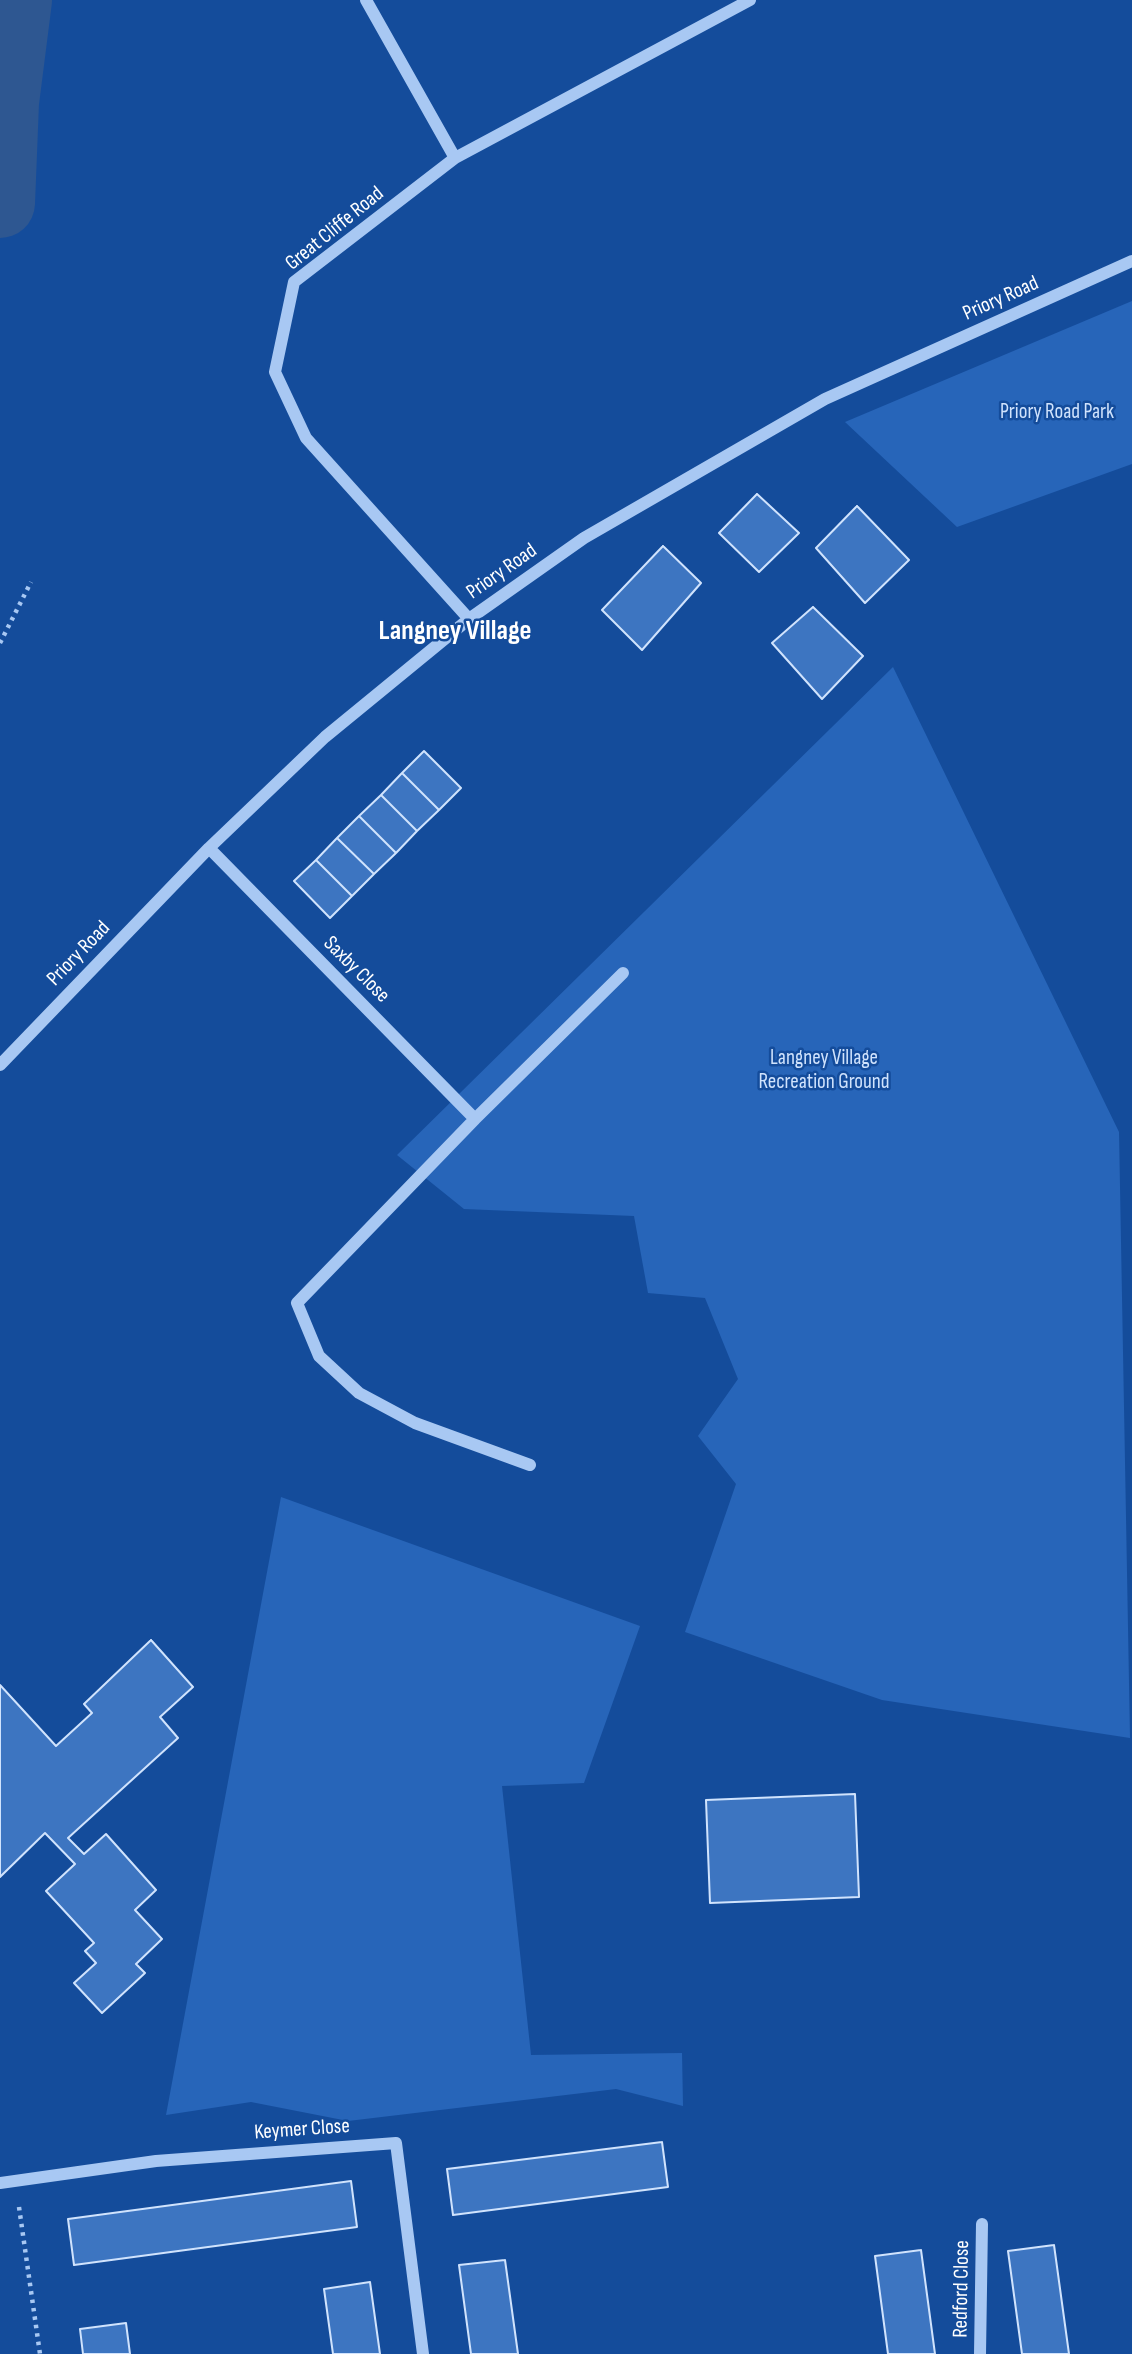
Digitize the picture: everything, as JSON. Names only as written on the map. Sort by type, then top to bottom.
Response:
[{"type":"street","points":[[366,0],[455,158]]},
{"type":"street","name":"Great Cliffe Road","points":[[469,619],[306,438],[275,372],[294,282],[455,158],[750,0]]},
{"type":"street","name":"Priory Road","points":[[0,1065],[209,848],[325,737],[469,619],[583,538],[825,399],[1132,261]]},
{"type":"street","name":"Saxby Close","points":[[209,848],[475,1119]]},
{"type":"street","points":[[530,1465],[415,1423],[359,1393],[319,1356],[297,1303],[475,1119],[623,973]]},
{"type":"street","name":"Keymer Close","points":[[0,2183],[156,2161],[396,2143],[422,2354]]},
{"type":"street","name":"Redford Close","points":[[980,2354],[982,2224]]},
{"type":"path","points":[[0,643],[30,582]]},
{"type":"path","points":[[16,2182],[40,2354]]},
{"type":"green space","name":"Priory Road Park","points":[[1132,301],[1132,464],[957,527],[845,422]]},
{"type":"green space","name":"Langney Village Recreation Ground","points":[[893,667],[1119,1132],[1130,1738],[882,1700],[685,1632],[736,1484],[698,1436],[738,1379],[705,1298],[648,1293],[634,1216],[464,1209],[397,1155]]},
{"type":"green space","points":[[281,1497],[640,1626],[584,1783],[502,1786],[531,2055],[682,2053],[683,2106],[616,2089],[348,2121],[251,2102],[166,2115]]},
{"type":"building","points":[[757,494],[799,533],[759,572],[719,533]]},
{"type":"building","points":[[857,506],[909,560],[865,603],[816,548]]},
{"type":"building","points":[[663,546],[701,583],[642,650],[602,610]]},
{"type":"building","points":[[813,607],[863,656],[822,699],[772,643]]},
{"type":"building","points":[[424,751],[461,788],[439,810],[402,773]]},
{"type":"building","points":[[402,773],[439,810],[417,831],[381,795]]},
{"type":"building","points":[[381,795],[417,831],[396,853],[359,816]]},
{"type":"building","points":[[359,816],[396,853],[374,874],[337,838]]},
{"type":"building","points":[[337,838],[374,874],[352,896],[316,860]]},
{"type":"building","points":[[316,860],[352,896],[330,918],[294,881]]},
{"type":"building","points":[[151,1640],[193,1687],[160,1717],[178,1738],[68,1838],[84,1854],[106,1834],[156,1890],[135,1910],[162,1939],[136,1964],[145,1973],[102,2013],[74,1983],[96,1963],[85,1951],[94,1943],[46,1891],[75,1864],[45,1833],[0,1877],[0,1685],[56,1746],[92,1713],[84,1704]]},
{"type":"building","points":[[855,1794],[859,1897],[710,1903],[706,1800]]},
{"type":"building","points":[[662,2142],[668,2187],[453,2215],[447,2169]]},
{"type":"building","points":[[351,2181],[357,2227],[74,2265],[68,2219]]},
{"type":"building","points":[[1054,2245],[1069,2354],[1022,2354],[1008,2251]]},
{"type":"building","points":[[921,2250],[935,2354],[888,2354],[875,2256]]},
{"type":"building","points":[[505,2260],[518,2354],[471,2354],[459,2265]]},
{"type":"building","points":[[370,2282],[380,2354],[333,2354],[324,2289]]},
{"type":"building","points":[[126,2323],[130,2354],[83,2354],[80,2329]]},
{"type":"waterway","points":[[0,203],[4,102],[17,0]]},
{"type":"district","name":"Langney Village","points":[[455,632]]}]
